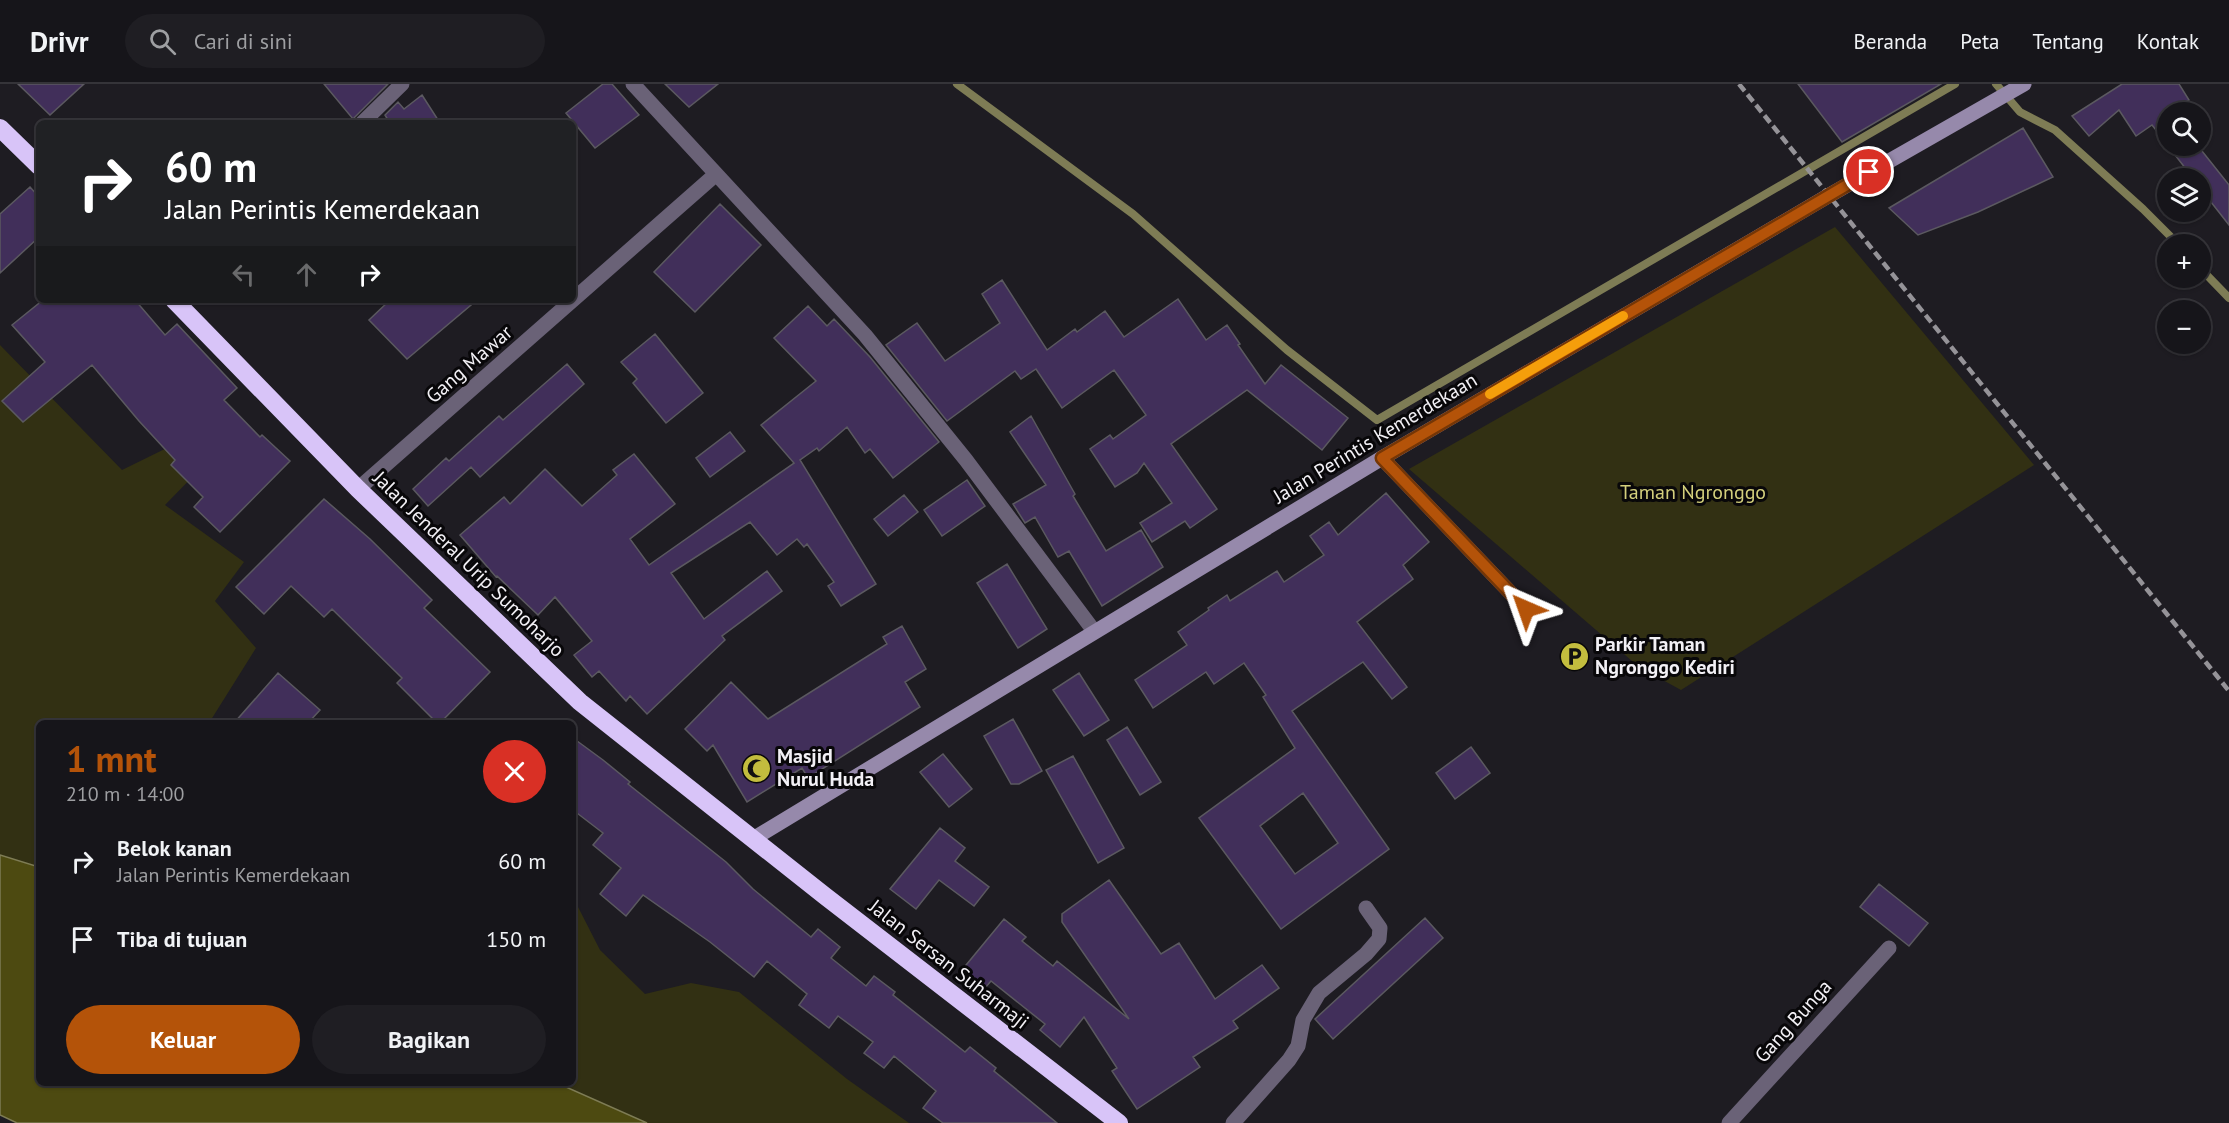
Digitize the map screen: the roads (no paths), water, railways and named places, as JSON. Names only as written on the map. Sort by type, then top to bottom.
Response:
[{"type":"highway","points":[[1,129],[36,163]]},
{"type":"highway","name":"Jalan Jenderal Urip Sumoharjo","points":[[179,303],[358,489],[580,702],[753,839]]},
{"type":"highway","name":"Jalan Sersan Suharmaji","points":[[753,839],[1119,1123]]},
{"type":"main road","name":"Jalan Perintis Kemerdekaan","points":[[753,839],[1382,458],[1817,202],[2019,87]]},
{"type":"street","points":[[365,120],[402,84]]},
{"type":"street","points":[[633,84],[872,344],[966,460],[1094,631]]},
{"type":"street","name":"Gang Mawar","points":[[576,297],[715,174]]},
{"type":"street","name":"Gang Mawar","points":[[358,489],[569,303]]},
{"type":"street","points":[[1382,458],[1526,609]]},
{"type":"street","points":[[1233,1123],[1289,1060],[1298,1046],[1303,1020],[1319,993],[1366,954],[1379,939],[1380,928],[1366,908]]},
{"type":"street","name":"Gang Bunga","points":[[1729,1123],[1888,948]]},
{"type":"waterway","points":[[957,84],[1133,214],[1287,350],[1377,420],[1955,84]]},
{"type":"waterway","points":[[1996,84],[2020,112],[2055,130],[2168,234]]},
{"type":"waterway","points":[[2211,279],[2229,298]]},
{"type":"railway","points":[[1739,84],[2229,691]]},
{"type":"place","name":"Parkir Taman Ngronggo Kediri","points":[[1574,656]]},
{"type":"place","name":"Masjid Nurul Huda","points":[[756,768]]},
{"type":"park label","name":"Taman Ngronggo","points":[[1693,492]]}]
